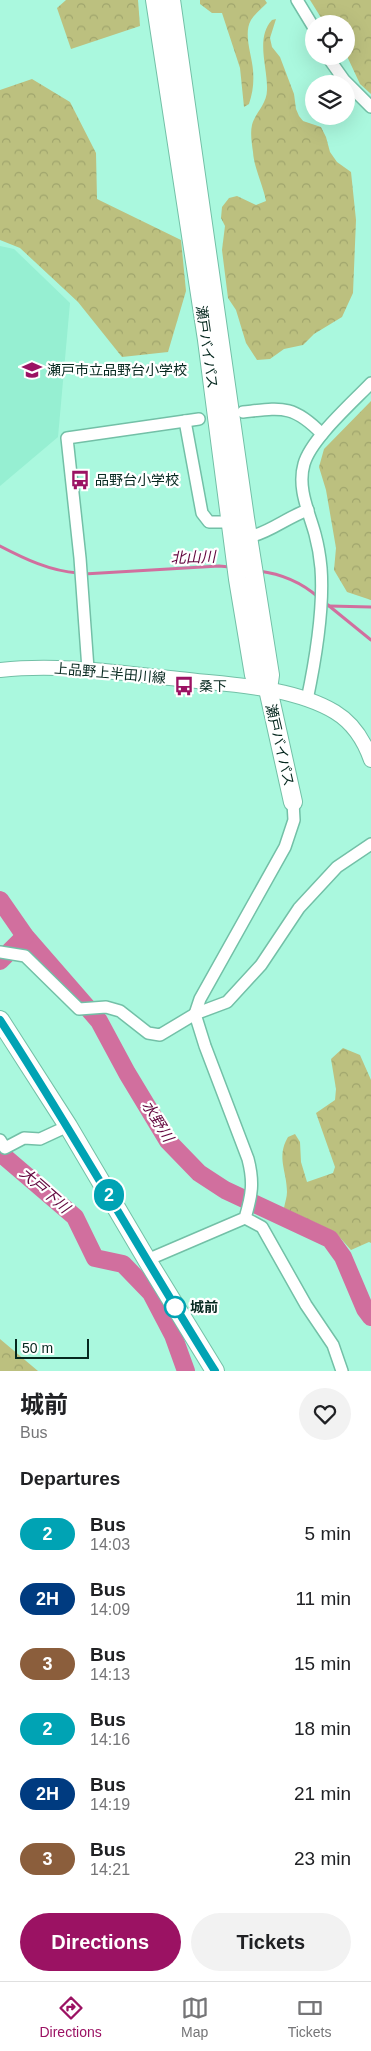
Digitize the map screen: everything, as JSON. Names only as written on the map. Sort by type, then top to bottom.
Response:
[{"type":"highway","name":"瀬戸バイパス","points":[[155,0],[207,340],[238,580],[254,676],[268,689]]},
{"type":"highway","name":"瀬戸バイパス","points":[[171,0],[270,675],[268,689],[293,802]]},
{"type":"highway","points":[[0,1020],[68,1126],[147,1260],[216,1371]]},
{"type":"street","points":[[297,0],[306,15]]},
{"type":"street","points":[[333,65],[344,80],[371,107]]},
{"type":"street","points":[[307,700],[320,607],[321,586],[316,536],[302,485],[303,468],[308,454],[322,434],[371,383]]},
{"type":"street","points":[[243,412],[286,409],[304,418],[322,434]]},
{"type":"street","points":[[88,669],[80,558],[67,438],[199,419]]},
{"type":"street","points":[[185,421],[202,514],[209,522],[230,522]]},
{"type":"street","points":[[249,537],[262,534],[293,515],[308,510]]},
{"type":"street","name":"上品野上半田川線","points":[[0,670],[52,667],[88,669],[268,689],[307,700],[336,713],[358,732],[370,753]]},
{"type":"street","points":[[147,1260],[245,1216],[251,1198],[253,1178],[248,1159],[205,1046],[195,1014],[200,999],[285,847],[294,820],[293,802]]},
{"type":"street","points":[[0,952],[16,953],[25,956],[79,1009],[106,1007],[120,1011],[148,1033],[160,1035],[195,1014],[228,1002],[261,965],[299,908],[336,868],[371,844]]},
{"type":"street","points":[[0,1140],[5,1148],[24,1138],[40,1139],[68,1126]]},
{"type":"street","points":[[245,1216],[262,1227],[306,1305],[333,1345],[342,1371]]},
{"type":"shaded area","name":"瀬戸市立品野台小学校","points":[[0,246],[14,249],[70,303],[58,437],[0,486]]},
{"type":"green space","points":[[66,0],[138,0],[140,26],[71,49],[57,8]]},
{"type":"green space","points":[[200,0],[265,0],[267,3],[251,20],[249,26],[248,38],[253,83],[249,104],[244,107],[240,68],[222,13],[212,13],[200,4]]},
{"type":"green space","points":[[310,0],[371,0],[371,94],[360,84],[351,65],[355,65],[355,15],[319,15]]},
{"type":"green space","points":[[276,19],[270,38],[272,47],[280,57],[294,94],[299,116],[305,122],[305,125],[321,127],[330,152],[337,162],[351,172],[356,220],[353,293],[342,317],[314,334],[303,345],[284,349],[270,359],[257,360],[246,343],[236,310],[228,298],[222,250],[225,226],[221,218],[222,207],[229,198],[237,196],[256,205],[266,201],[254,158],[251,132],[252,125],[263,104],[267,90],[263,44],[267,27],[272,20]]},
{"type":"green space","points":[[32,79],[70,102],[96,153],[97,199],[181,240],[186,291],[168,352],[122,357],[78,302],[20,248],[0,240],[0,90]]},
{"type":"green space","points":[[371,401],[371,600],[347,592],[334,570],[336,548],[326,490],[319,467],[324,449]]},
{"type":"green space","points":[[343,1048],[360,1055],[371,1080],[371,1243],[369,1242],[351,1250],[335,1232],[284,1208],[287,1184],[282,1158],[288,1137],[295,1134],[300,1142],[301,1162],[307,1182],[333,1173],[335,1167],[316,1113],[335,1100],[336,1089],[331,1059]]},
{"type":"green space","points":[[0,1339],[38,1371],[0,1371]]},
{"type":"waterway","name":"北山川","points":[[0,546],[28,560],[48,567],[78,573]]},
{"type":"waterway","name":"北山川","points":[[84,574],[219,566],[230,567]]},
{"type":"waterway","name":"北山川","points":[[259,571],[276,574],[291,580],[305,587],[318,597]]},
{"type":"waterway","name":"北山川","points":[[323,601],[371,640]]},
{"type":"waterway","points":[[329,606],[371,607]]},
{"type":"waterway","name":"水野川","points":[[0,900],[25,936],[99,1021],[127,1073],[168,1141],[199,1173],[225,1190],[330,1239],[343,1257],[365,1309],[371,1317]]},
{"type":"waterway","points":[[0,961],[25,936]]},
{"type":"waterway","name":"大戸下川","points":[[0,1151],[75,1217],[95,1258],[123,1264],[151,1293],[173,1335],[186,1371]]},
{"type":"bus line","name":"2","points":[[0,1020],[68,1126],[215,1371]]},
{"type":"place","name":"瀬戸市立品野台小学校","points":[[32,370]]},
{"type":"place","name":"品野台小学校","points":[[80,480]]},
{"type":"place","name":"桑下","points":[[184,686]]},
{"type":"place","name":"城前","points":[[175,1307]]}]
